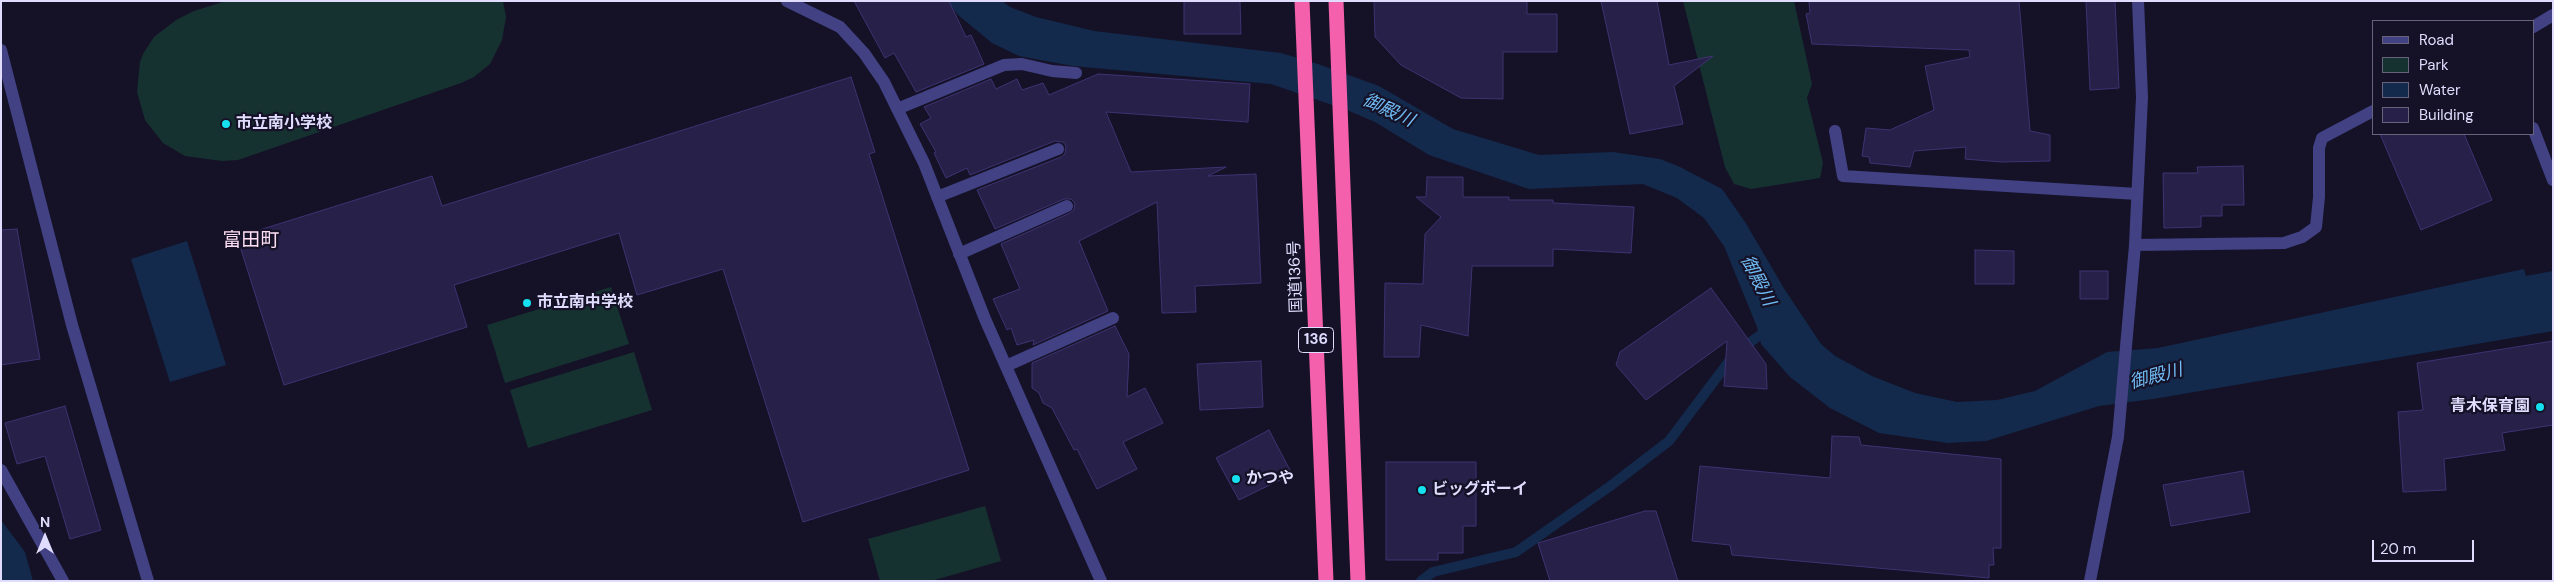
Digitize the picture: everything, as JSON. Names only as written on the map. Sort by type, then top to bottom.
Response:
[{"type":"highway","name":"国道136号","points":[[1302,1],[1326,581]]},
{"type":"highway","name":"136","points":[[1336,1],[1358,581]]},
{"type":"street","points":[[787,1],[840,27],[864,53],[884,82],[924,163],[959,254],[1006,366],[1101,581]]},
{"type":"street","points":[[2090,581],[2118,437],[2135,245],[2142,97],[2138,1]]},
{"type":"street","points":[[2534,26],[2553,15]]},
{"type":"street","points":[[1,50],[72,325],[148,581]]},
{"type":"street","points":[[897,109],[1004,65],[1022,64],[1052,72],[1076,73]]},
{"type":"street","points":[[2135,245],[2284,243],[2302,237],[2316,227],[2319,197],[2319,148],[2322,138],[2341,126],[2372,111]]},
{"type":"street","points":[[1835,131],[1843,176],[2137,194]]},
{"type":"street","points":[[2534,131],[2553,180]]},
{"type":"street","points":[[937,197],[1058,149]]},
{"type":"street","points":[[959,254],[1068,206]]},
{"type":"street","points":[[1006,366],[1113,318]]},
{"type":"street","points":[[1,470],[63,581]]},
{"type":"green space","points":[[226,1],[503,1],[506,17],[502,40],[490,64],[474,77],[461,83],[238,160],[222,161],[185,156],[163,143],[145,120],[137,92],[140,62],[154,37],[176,20],[194,11]]},
{"type":"green space","points":[[1683,1],[1794,1],[1812,84],[1807,98],[1823,163],[1820,178],[1751,189],[1734,184],[1725,167]]},
{"type":"green space","points":[[611,287],[629,344],[505,383],[487,325]]},
{"type":"green space","points":[[634,352],[652,410],[528,448],[510,390]]},
{"type":"green space","points":[[985,506],[1001,561],[931,581],[880,581],[868,539]]},
{"type":"water","name":"御殿川","points":[[948,1],[1002,1],[1010,7],[1036,17],[1094,31],[1281,53],[1379,86],[1453,129],[1539,155],[1613,152],[1660,159],[1680,167],[1722,189],[1745,222],[1785,290],[1821,344],[1835,356],[1872,376],[1915,393],[1957,402],[1997,400],[2035,391],[2107,352],[2158,348],[2524,269],[2526,276],[2553,271],[2553,331],[2153,399],[2099,406],[1986,441],[1948,443],[1879,433],[1830,408],[1790,377],[1761,344],[1757,327],[1724,246],[1704,218],[1677,198],[1643,184],[1529,189],[1429,155],[1375,122],[1347,110],[1271,84],[1073,66],[1019,56],[992,43],[957,14]]},
{"type":"water","points":[[187,241],[226,365],[170,382],[131,259]]},
{"type":"water","points":[[1,520],[25,552],[33,581],[1,581]]},
{"type":"building","points":[[854,1],[949,1],[966,37],[971,35],[984,64],[916,92],[894,53],[885,58]]},
{"type":"building","points":[[1184,1],[1240,1],[1241,34],[1184,34]]},
{"type":"building","points":[[1374,1],[1527,1],[1527,14],[1557,14],[1557,52],[1503,52],[1503,99],[1461,98],[1401,65],[1375,37]]},
{"type":"building","points":[[1601,1],[1657,1],[1669,65],[1713,56],[1674,86],[1683,124],[1630,134]]},
{"type":"building","points":[[1809,1],[2019,1],[2030,131],[2050,135],[2050,161],[2001,162],[1965,159],[1966,147],[1914,151],[1910,167],[1870,163],[1869,157],[1862,156],[1866,128],[1890,130],[1934,110],[1925,66],[1970,57],[1969,50],[1812,44],[1806,14],[1810,13]]},
{"type":"building","points":[[2086,1],[2115,1],[2119,88],[2090,90]]},
{"type":"building","points":[[1098,74],[1250,84],[1248,122],[1106,112],[1131,172],[1226,167],[1208,176],[1256,174],[1261,283],[1195,286],[1196,312],[1162,313],[1157,202],[1079,241],[1108,311],[1033,345],[1034,340],[1017,345],[1011,328],[1007,330],[993,299],[1020,289],[1001,244],[1070,213],[1074,210],[1075,203],[1071,199],[1064,199],[995,229],[977,190],[1061,157],[1065,154],[1066,146],[1063,142],[1055,141],[970,175],[967,168],[946,178],[934,153],[936,152],[920,124],[931,118],[924,107],[991,79],[996,89],[1017,79],[1022,90],[1043,83],[1049,95]]},
{"type":"building","points":[[851,77],[875,152],[869,154],[969,470],[803,522],[723,269],[637,295],[619,233],[454,285],[467,327],[284,385],[237,237],[432,176],[442,206]]},
{"type":"building","points":[[2380,135],[2464,135],[2492,200],[2421,230]]},
{"type":"building","points":[[2243,166],[2244,205],[2222,205],[2222,216],[2201,216],[2201,227],[2164,228],[2163,173],[2198,173],[2197,167]]},
{"type":"building","points":[[1427,177],[1463,177],[1463,197],[1509,197],[1509,200],[1553,200],[1553,203],[1634,207],[1631,253],[1553,249],[1553,266],[1472,266],[1468,336],[1421,325],[1419,357],[1384,357],[1385,283],[1423,284],[1425,234],[1441,217],[1416,197],[1426,197]]},
{"type":"building","points":[[17,229],[40,359],[1,365],[1,230]]},
{"type":"building","points":[[1975,250],[2014,251],[2014,284],[1975,284]]},
{"type":"building","points":[[2080,271],[2108,271],[2108,299],[2080,299]]},
{"type":"building","points":[[1711,288],[1766,364],[1767,389],[1724,386],[1727,341],[1646,400],[1616,365],[1620,352]]},
{"type":"building","points":[[1115,326],[1129,354],[1127,397],[1145,388],[1163,423],[1123,442],[1137,469],[1097,489],[1077,449],[1074,450],[1052,408],[1043,403],[1039,393],[1032,388],[1032,363]]},
{"type":"building","points":[[2553,341],[2553,425],[2502,433],[2505,450],[2444,459],[2446,490],[2403,492],[2398,412],[2423,410],[2417,363]]},
{"type":"building","points":[[1261,361],[1263,407],[1200,410],[1197,364]]},
{"type":"building","points":[[65,406],[101,530],[70,539],[45,456],[17,464],[5,423]]},
{"type":"building","points":[[1269,430],[1292,474],[1239,500],[1216,458]]},
{"type":"building","points":[[1832,436],[1859,437],[1861,445],[2001,459],[2001,548],[1993,548],[1994,565],[1989,565],[1989,578],[1732,555],[1730,545],[1692,541],[1700,466],[1830,478]]},
{"type":"building","points":[[1386,462],[1476,462],[1476,526],[1463,526],[1463,553],[1438,553],[1438,560],[1386,560]]},
{"type":"building","points":[[2243,471],[2250,512],[2171,526],[2163,485]]},
{"type":"building","points":[[1645,511],[1656,511],[1678,581],[1550,581],[1538,543]]},
{"type":"waterway","points":[[1421,581],[1433,572],[1516,552],[1609,487],[1669,441],[1736,352],[1769,329]]},
{"type":"place","name":"市立南小学校","points":[[226,124]]},
{"type":"place","name":"市立南中学校","points":[[527,303]]},
{"type":"place","name":"青木保育園","points":[[2540,407]]},
{"type":"place","name":"かつや","points":[[1236,479]]},
{"type":"place","name":"ビッグボーイ","points":[[1422,490]]},
{"type":"district","name":"富田町","points":[[251,241]]}]
